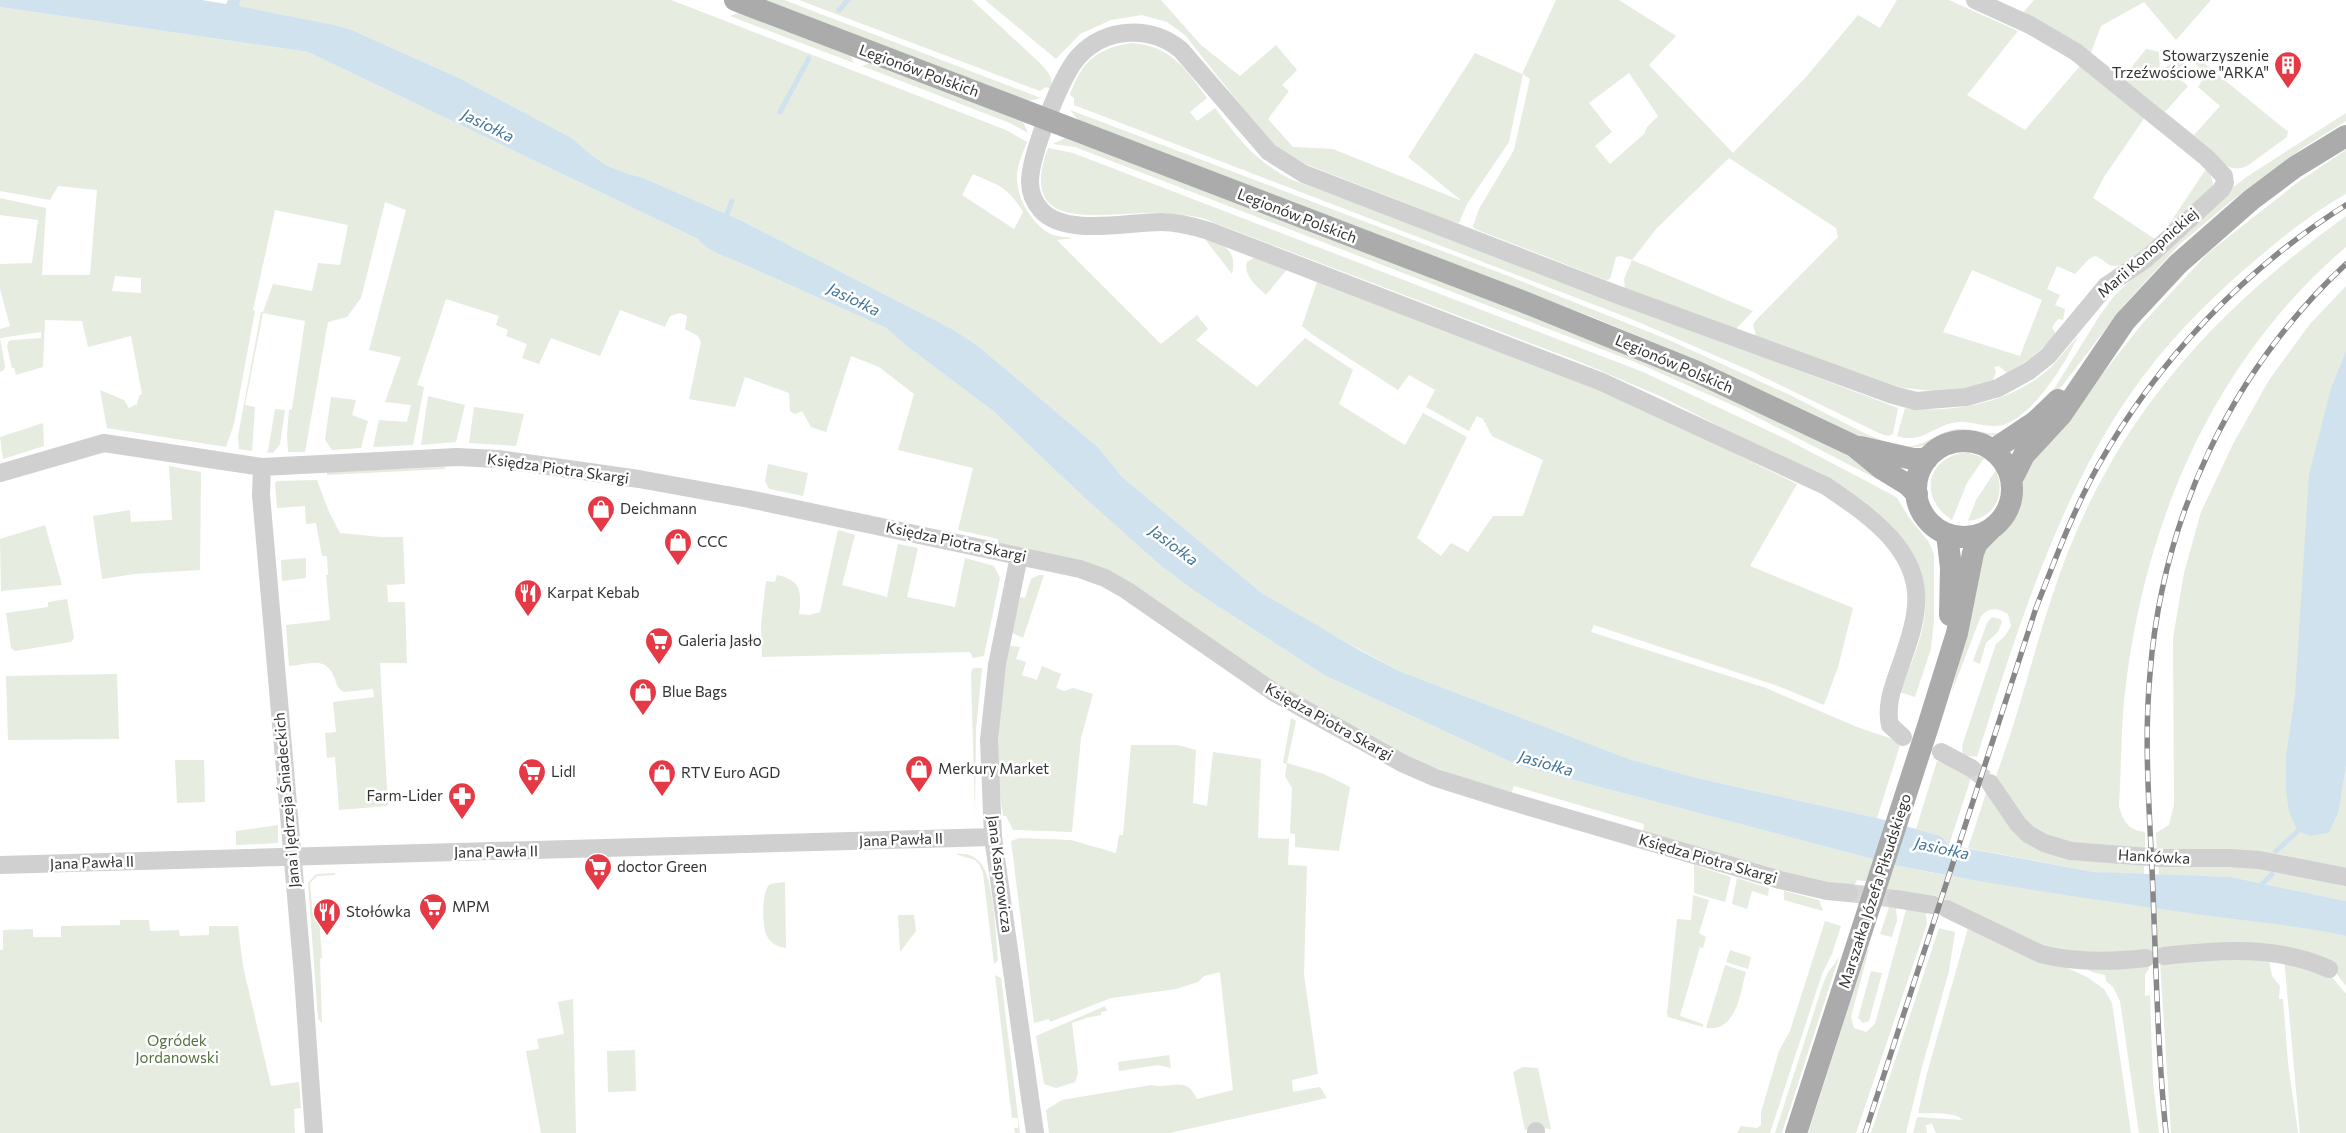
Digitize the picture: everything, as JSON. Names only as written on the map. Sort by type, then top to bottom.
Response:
[{"type":"main road","name":"Legionów Polskich","points":[[735,0],[1607,336],[1697,372],[1854,446],[1913,459],[1927,459]]},
{"type":"main road","points":[[2012,479],[2004,463],[1993,450],[1972,442],[1951,443],[1927,459],[1917,482],[1916,494],[1926,519],[1936,528],[1947,534],[1972,537],[1990,530],[2001,520],[2009,508],[2012,494],[2012,479],[2024,455],[2061,415],[2087,374],[2125,321],[2178,264],[2251,200],[2295,167],[2346,136]]},
{"type":"main road","points":[[1993,450],[2035,422],[2087,374]]},
{"type":"main road","name":"Legionów Polskich","points":[[1854,446],[1916,494]]},
{"type":"main road","name":"Marszałka Józefa Piłsudskiego","points":[[1796,1133],[1868,915],[1952,648],[1973,553],[1977,543],[1990,530]]},
{"type":"main road","name":"Marszałka Józefa Piłsudskiego","points":[[1947,534],[1951,568],[1950,635],[1952,648]]},
{"type":"street","name":"Marii Konopnickiej","points":[[1048,119],[1066,74],[1075,60],[1084,51],[1112,35],[1146,33],[1167,40],[1181,50],[1261,144],[1291,168],[1608,291],[1893,395],[1916,401],[1966,397],[1998,388],[2023,375],[2044,360],[2106,286],[2146,259],[2225,186],[2225,181],[2207,158],[2076,52],[2030,25],[1975,0]]},
{"type":"street","points":[[1048,119],[1032,164],[1030,184],[1032,196],[1038,207],[1051,219],[1077,226],[1162,222],[1188,224],[1515,347],[1658,407],[1802,473],[1826,486],[1857,507],[1881,528],[1905,558],[1914,580],[1916,606],[1888,709],[1890,724],[1903,737]]},
{"type":"street","name":"Księdza Piotra Skargi","points":[[0,473],[104,443],[262,467],[457,457],[498,459],[733,496],[1080,568],[1105,578],[1126,590],[1274,693],[1404,764],[1436,778],[1780,880],[1827,891],[1849,893]]},
{"type":"street","name":"Jana i Jędrzeja Śniadeckich","points":[[262,467],[261,491],[264,535],[293,857],[314,1133]]},
{"type":"street","name":"Jana Kasprowicza","points":[[1019,556],[997,665],[991,706],[989,740],[993,838],[1036,1133]]},
{"type":"street","points":[[1941,752],[1971,768]]},
{"type":"street","name":"Hankówka","points":[[1990,782],[2018,824],[2028,834],[2044,843],[2071,851],[2185,859],[2230,858],[2259,860],[2346,877]]},
{"type":"street","name":"Jana Pawła II","points":[[0,865],[993,838]]},
{"type":"street","points":[[1896,899],[1940,907],[2041,954],[2058,958],[2099,961],[2146,958]]},
{"type":"street","points":[[2164,956],[2227,951],[2274,952],[2312,961],[2329,968]]},
{"type":"green space","points":[[241,0],[671,0],[1006,130],[1027,142],[1019,163],[1017,184],[1022,200],[1030,215],[1050,234],[1074,238],[1057,240],[1161,344],[1197,315],[1208,329],[1196,340],[1257,387],[1305,338],[1353,370],[1339,404],[1405,445],[1423,413],[1467,437],[1417,538],[1441,556],[1451,543],[1468,552],[1493,516],[1523,516],[1543,460],[1492,436],[1483,419],[1477,416],[1469,431],[1426,407],[1435,390],[1409,375],[1398,390],[1313,335],[1302,326],[1318,279],[1634,404],[1797,484],[1750,566],[1853,608],[1838,667],[1824,705],[1778,686],[1594,625],[1591,632],[1766,688],[1857,727],[1901,742],[1877,818],[1697,778],[1629,759],[1399,671],[1263,594],[1122,477],[1099,448],[978,346],[954,330],[740,220],[641,177],[606,165],[572,138],[459,78],[352,30],[239,6]],"holes":[[[973,174],[996,184],[1017,203],[1023,212],[1014,229],[962,195]]]},
{"type":"green space","points":[[762,0],[784,0],[1041,98],[1028,101]]},
{"type":"green space","points":[[799,0],[972,0],[1041,64],[1051,78],[1051,89],[1046,87],[1040,91]]},
{"type":"green space","points":[[985,0],[1161,0],[1201,45],[1240,76],[1276,45],[1297,70],[1282,85],[1289,91],[1268,119],[1293,147],[1333,149],[1462,201],[1408,157],[1475,53],[1522,74],[1556,0],[1619,0],[1676,36],[1649,65],[1733,153],[1807,76],[1858,15],[1880,28],[1897,0],[1949,0],[2018,31],[1967,95],[2025,130],[2080,66],[2145,117],[2104,177],[2093,198],[2158,241],[2138,257],[2115,266],[2095,256],[2089,259],[2075,274],[2057,266],[2047,289],[2060,295],[2055,305],[2065,309],[2063,320],[2058,319],[2052,327],[2056,335],[2051,341],[2008,374],[1999,366],[1994,367],[1996,372],[1993,380],[1943,392],[1904,388],[1885,384],[1756,336],[1753,324],[1838,237],[1836,228],[1729,158],[1656,229],[1632,260],[1620,256],[1616,257],[1610,279],[1606,280],[1475,229],[1473,226],[1479,209],[1514,150],[1530,79],[1523,74],[1509,142],[1467,204],[1459,223],[1308,165],[1284,153],[1264,135],[1185,35],[1167,22],[1142,15],[1111,20],[1080,34],[1056,59]],"holes":[[[1629,73],[1658,116],[1647,127],[1644,134],[1610,164],[1595,146],[1612,132],[1589,103]],[[1972,270],[2042,300],[2020,356],[1943,332]]]},
{"type":"green space","points":[[2034,0],[2211,0],[2176,40],[2144,2],[2101,26],[2090,55],[2022,14]]},
{"type":"green space","points":[[0,7],[308,52],[698,239],[716,253],[886,328],[908,347],[993,411],[1088,501],[1160,565],[1193,590],[1324,675],[1513,763],[1899,866],[1949,876],[2312,928],[2346,936],[2346,986],[2329,964],[2164,953],[2082,957],[2061,955],[1955,906],[1933,899],[1900,894],[1871,882],[1857,880],[1853,888],[1834,886],[1643,832],[1644,824],[1514,786],[1511,794],[1470,781],[1410,758],[1266,679],[1181,617],[1126,581],[998,543],[998,539],[958,530],[973,468],[898,450],[914,394],[879,367],[851,356],[826,432],[811,427],[802,411],[795,414],[790,411],[789,393],[745,377],[735,407],[689,399],[701,342],[698,336],[685,329],[687,316],[680,313],[670,316],[665,327],[620,310],[600,356],[551,338],[539,364],[522,358],[527,344],[506,336],[508,330],[496,325],[499,316],[446,299],[417,385],[424,387],[413,445],[373,447],[379,420],[407,422],[411,405],[385,402],[401,357],[369,350],[406,210],[385,202],[361,298],[347,317],[328,322],[305,452],[288,452],[287,434],[289,410],[292,409],[305,321],[263,313],[245,405],[255,407],[252,451],[239,449],[238,436],[261,312],[263,312],[273,284],[312,291],[318,263],[340,265],[348,225],[275,210],[253,310],[255,311],[234,424],[226,447],[107,428],[100,390],[124,400],[129,408],[137,404],[139,396],[142,394],[131,336],[88,347],[82,321],[45,320],[43,367],[16,375],[14,368],[12,368],[7,346],[9,341],[41,338],[41,332],[0,338],[0,329],[10,326],[0,289],[0,264],[32,263],[38,220],[0,215],[0,198],[46,208],[42,275],[90,275],[97,190],[58,186],[50,200],[0,191]],"holes":[[[115,276],[141,278],[141,293],[112,291]]]},
{"type":"green space","points":[[741,12],[849,53],[854,63],[730,16]]},
{"type":"green space","points":[[1132,43],[1146,45],[1167,54],[1192,78],[1207,98],[1190,112],[1197,121],[1215,108],[1248,148],[1266,164],[1290,179],[1898,408],[1893,434],[1888,436],[1879,433],[1751,371],[1629,318],[1074,105],[1074,98],[1070,95],[1074,83],[1085,65],[1100,53],[1120,45]]},
{"type":"green space","points":[[2146,49],[2159,52],[2160,71],[2189,51],[2288,130],[2287,137],[2247,166],[2242,168],[2231,167],[2216,159],[2122,79]],"holes":[[[2189,59],[2207,73],[2198,87],[2220,106],[2194,135],[2165,112],[2188,86],[2174,74]]]},
{"type":"green space","points":[[873,62],[1023,122],[1028,133],[1010,123],[862,66]]},
{"type":"green space","points":[[1070,110],[1511,277],[1669,340],[1790,395],[1868,435],[1887,442],[1889,445],[1855,435],[1662,346],[1595,318],[1079,121]]},
{"type":"green space","points":[[2346,113],[2346,121],[2301,149],[2230,202],[2180,244],[2124,305],[2062,386],[2042,406],[1997,436],[1973,432],[1958,432],[1951,433],[1921,446],[1907,447],[1920,444],[1956,429],[2000,433],[2036,408],[2054,389],[2114,296],[2212,204],[2245,178]]},
{"type":"green space","points":[[1065,138],[1662,366],[1830,445],[1879,472],[1877,479],[1741,409],[1635,362],[1075,147],[1053,144]]},
{"type":"green space","points":[[1048,148],[1073,153],[1643,372],[1784,438],[1897,498],[1910,519],[1929,542],[1934,555],[1934,619],[1931,649],[1915,697],[1900,692],[1919,641],[1925,612],[1925,591],[1921,572],[1913,554],[1902,537],[1889,522],[1856,496],[1662,397],[1580,362],[1202,218],[1166,213],[1084,215],[1066,212],[1052,205],[1043,193],[1041,175]]},
{"type":"green space","points":[[2346,150],[2346,194],[2321,209],[2286,235],[2202,309],[2156,360],[2129,396],[2103,436],[2080,479],[2040,570],[1977,757],[1963,755],[1962,746],[1996,644],[2005,636],[2011,626],[2008,614],[2001,611],[1994,609],[1981,616],[1951,694],[1966,637],[1977,561],[1998,534],[2006,528],[2019,507],[2025,472],[2142,324],[2208,253],[2298,182]]},
{"type":"green space","points":[[2208,166],[2213,183],[2211,190],[2159,240]]},
{"type":"green space","points":[[2346,216],[2346,247],[2298,292],[2257,342],[2221,396],[2191,452],[2167,512],[2147,573],[2133,637],[2124,701],[2119,807],[2123,817],[2131,827],[2145,832],[2145,853],[2080,849],[2035,834],[1994,781],[2012,730],[2050,601],[2082,519],[2109,467],[2139,418],[2173,373],[2211,331],[2252,291],[2297,253]]},
{"type":"green space","points":[[1204,238],[1223,246],[1231,254],[1233,259],[1232,274]]},
{"type":"green space","points":[[1255,257],[1288,268],[1266,295],[1247,272],[1247,262]]},
{"type":"green space","points":[[1632,260],[1753,311],[1736,329],[1625,289],[1624,279]]},
{"type":"green space","points":[[2346,286],[2346,350],[2331,388],[2286,754],[2286,791],[2311,836],[2329,833],[2339,811],[2346,766],[2346,874],[2157,854],[2156,833],[2169,825],[2174,805],[2173,638],[2184,573],[2201,512],[2233,444],[2269,380],[2310,324]]},
{"type":"green space","points":[[2078,336],[2047,388],[2025,412],[2013,420],[1996,426],[1958,422],[1945,425],[1919,437],[1905,438],[1897,436],[1905,408],[1943,409],[1963,407],[1982,403],[2018,390],[2050,368]]},
{"type":"green space","points":[[0,338],[5,366],[4,370],[0,372]]},
{"type":"green space","points":[[428,396],[465,405],[456,442],[421,445]]},
{"type":"green space","points":[[331,397],[356,400],[352,415],[368,421],[361,448],[332,450],[325,440]]},
{"type":"green space","points":[[474,407],[524,414],[516,446],[469,443]]},
{"type":"green space","points":[[275,409],[285,410],[280,444],[273,453],[265,452],[268,451]]},
{"type":"green space","points":[[43,423],[44,446],[3,459],[0,437]]},
{"type":"green space","points":[[1967,452],[1984,458],[1967,483],[1952,520],[1941,511],[1934,501],[1931,480],[1935,470],[1943,462],[1953,455]]},
{"type":"green space","points":[[768,464],[808,473],[803,496],[769,489],[765,481]]},
{"type":"green space","points":[[169,466],[201,472],[200,570],[134,574],[102,579],[93,516],[130,510],[131,522],[172,520]]},
{"type":"green space","points":[[445,467],[445,469],[327,475],[327,472]]},
{"type":"green space","points":[[1996,470],[2000,488],[1996,503],[1985,515],[1968,521],[1976,500]]},
{"type":"green space","points":[[317,480],[329,512],[340,533],[403,537],[405,584],[387,585],[388,602],[405,602],[407,663],[380,663],[388,806],[339,810],[335,757],[327,758],[325,733],[336,732],[333,702],[374,697],[373,689],[344,692],[338,687],[331,671],[322,664],[311,663],[289,666],[286,625],[330,620],[326,575],[328,575],[327,556],[322,556],[316,523],[306,524],[305,506],[277,508],[275,483],[277,481]]},
{"type":"green space","points":[[45,525],[62,585],[1,591],[0,539]]},
{"type":"green space","points":[[838,530],[855,535],[842,585],[887,597],[898,544],[918,548],[907,597],[955,607],[965,558],[994,566],[1000,578],[984,656],[973,658],[970,652],[762,657],[761,625],[766,581],[775,582],[777,575],[791,580],[800,593],[799,614],[809,615],[820,612]]},
{"type":"green space","points":[[306,558],[306,578],[282,581],[281,560]]},
{"type":"green space","points":[[1044,575],[1023,638],[1012,633],[1020,597],[1025,598],[1031,579]]},
{"type":"green space","points":[[67,599],[74,638],[71,642],[15,651],[11,648],[6,613],[48,607],[48,602]]},
{"type":"green space","points":[[1992,617],[2000,619],[2002,622],[1998,632],[1986,643],[1980,664],[1973,661],[1987,623]]},
{"type":"green space","points":[[1010,646],[1020,647],[1016,659],[1026,662],[1022,675],[1037,680],[1042,666],[1061,674],[1056,688],[1064,691],[1073,688],[1093,694],[1081,738],[1072,832],[1013,830],[1006,816],[1003,816],[998,752],[1000,709]]},
{"type":"green space","points":[[982,668],[976,730],[975,815],[971,675],[972,669]]},
{"type":"green space","points":[[117,674],[119,739],[8,740],[6,676]]},
{"type":"green space","points":[[1291,718],[1296,721],[1287,763],[1324,774],[1350,787],[1339,851],[1295,847],[1295,834],[1290,833],[1292,788],[1285,776],[1287,764],[1283,763]]},
{"type":"green space","points":[[1131,745],[1178,745],[1196,750],[1193,803],[1207,806],[1213,752],[1261,759],[1258,838],[1289,839],[1288,865],[1307,866],[1304,974],[1318,1074],[1292,1080],[1293,1092],[1320,1087],[1327,1098],[1170,1133],[1049,1133],[1046,1110],[1062,1100],[1151,1085],[1183,1085],[1193,1091],[1197,1099],[1233,1090],[1220,972],[1204,976],[1198,982],[1176,989],[1111,998],[1050,1022],[1049,1019],[1034,1023],[1011,841],[1019,838],[1071,840],[1116,853],[1119,835],[1123,835]]},
{"type":"green space","points":[[175,760],[204,760],[205,802],[177,803]]},
{"type":"green space","points":[[1937,761],[1967,771],[1972,775],[1949,845],[1941,836],[1916,829]]},
{"type":"green space","points":[[1988,787],[2022,833],[2144,860],[2144,875],[2094,872],[1968,848]]},
{"type":"green space","points":[[278,825],[278,843],[236,845],[236,831]]},
{"type":"green space","points":[[955,854],[967,854],[974,857],[982,865],[986,873],[992,897],[995,925],[998,960],[994,964],[983,873],[975,860]]},
{"type":"green space","points":[[2158,861],[2230,863],[2346,880],[2346,901],[2231,877],[2159,875]]},
{"type":"green space","points":[[1694,865],[1731,877],[1725,902],[1694,893]]},
{"type":"green space","points":[[335,873],[335,875],[317,876],[310,883],[313,916],[319,917],[322,957],[320,959],[322,1023],[318,1019],[308,883],[316,874]]},
{"type":"green space","points":[[1737,878],[1769,888],[1768,896],[1752,891],[1747,909],[1732,904]]},
{"type":"green space","points":[[785,882],[786,948],[775,945],[767,936],[763,909],[765,894],[770,884]]},
{"type":"green space","points":[[1784,891],[1819,900],[1823,911],[1784,900]]},
{"type":"green space","points":[[1693,895],[1709,900],[1699,933],[1706,937],[1703,948],[1700,947],[1680,1016],[1703,1024],[1703,1027],[1668,1017],[1667,1013],[1677,919],[1691,920]]},
{"type":"green space","points":[[1907,906],[1928,909],[1926,914],[1927,924],[1856,1133],[1808,1133],[1867,950],[1869,949],[1851,1017],[1854,1028],[1866,1032],[1875,1024]]},
{"type":"green space","points":[[1889,907],[1896,908],[1897,920],[1892,937],[1880,934]]},
{"type":"green space","points":[[898,915],[914,915],[916,931],[900,952]]},
{"type":"green space","name":"Ogródek Jordanowski","points":[[120,920],[149,920],[150,931],[179,930],[180,936],[209,935],[209,926],[238,926],[243,966],[271,1086],[299,1082],[301,1108],[294,1109],[295,1133],[0,1133],[0,950],[3,950],[3,930],[33,929],[33,937],[61,937],[61,926],[120,925]]},
{"type":"green space","points":[[1825,921],[1841,926],[1832,954],[1822,974],[1770,1133],[1737,1133],[1741,1126],[1757,1128],[1761,1125],[1761,1112],[1779,1051],[1790,1031]]},
{"type":"green space","points":[[1939,928],[1955,932],[1949,971],[1906,1133],[1871,1133]]},
{"type":"green space","points":[[1968,928],[2052,961],[2087,977],[2104,989],[2112,1003],[2131,1133],[1936,1133],[1932,1124],[1926,1125],[1927,1133],[1913,1133],[1917,1117],[1963,1120],[1948,1114],[1918,1113],[1926,1077]]},
{"type":"green space","points":[[1730,950],[1751,957],[1748,969],[1726,962]]},
{"type":"green space","points":[[2268,955],[2272,976],[2280,986],[2279,999],[2283,999],[2288,1063],[2298,1133],[2171,1133],[2160,961]]},
{"type":"green space","points":[[1839,957],[1782,1133],[1775,1133],[1822,987],[1827,974]]},
{"type":"green space","points":[[2284,958],[2332,977],[2346,994],[2346,1133],[2300,1133]]},
{"type":"green space","points":[[2149,962],[2149,969],[2145,974],[2145,996],[2150,995],[2153,1082],[2159,1133],[2139,1133],[2120,1001],[2113,987],[2106,981],[2105,975],[2092,972],[2080,965]]},
{"type":"green space","points":[[1725,965],[1746,972],[1739,1000],[1731,1018],[1724,1024],[1716,1028],[1706,1028]]},
{"type":"green space","points":[[1871,971],[1882,973],[1869,1021],[1863,1023],[1858,1018]]},
{"type":"green space","points":[[995,975],[1001,978],[1020,1133],[1015,1133],[1014,1128],[1018,1128],[1018,1118],[1012,1118]]},
{"type":"green space","points":[[573,999],[576,1133],[541,1133],[526,1051],[539,1049],[537,1039],[564,1034],[558,1002]]},
{"type":"green space","points":[[1105,1006],[1107,1011],[1101,1012],[1101,1015],[1072,1023],[1078,1073],[1075,1082],[1056,1088],[1044,1084],[1036,1036]]},
{"type":"green space","points":[[635,1050],[636,1091],[608,1092],[607,1051]]},
{"type":"green space","points":[[1169,1055],[1171,1068],[1158,1065],[1119,1071],[1118,1062]]},
{"type":"green space","points":[[1523,1067],[1538,1068],[1551,1129],[1533,1127],[1525,1130],[1513,1072]]},
{"type":"water","name":"Jasiołka","points":[[0,0],[202,0],[226,4],[228,0],[241,0],[239,6],[352,30],[459,78],[572,138],[606,165],[641,177],[740,220],[954,330],[978,346],[1099,448],[1122,477],[1263,594],[1399,671],[1629,759],[1697,778],[1877,818],[1941,836],[1949,845],[2094,872],[2231,877],[2346,901],[2346,936],[1977,881],[1899,866],[1513,763],[1324,675],[1193,590],[1160,565],[1088,501],[993,411],[908,347],[886,328],[716,253],[698,239],[308,52],[0,7]]},
{"type":"water","points":[[2346,350],[2346,766],[2339,811],[2329,833],[2311,836],[2298,831],[2289,812],[2286,791],[2286,754],[2295,693],[2309,475],[2331,388]]},
{"type":"waterway","points":[[839,10],[848,0]]},
{"type":"waterway","points":[[780,112],[809,58]]},
{"type":"waterway","points":[[725,219],[732,201]]},
{"type":"waterway","points":[[2276,851],[2298,831],[2299,827]]},
{"type":"waterway","points":[[2258,888],[2272,874]]},
{"type":"tunnel","points":[[1971,768],[1990,783]]},
{"type":"tunnel","points":[[1849,893],[1896,899]]},
{"type":"railway","points":[[1865,1133],[2036,608],[2080,500],[2121,427],[2147,390],[2206,320],[2238,288],[2273,258],[2308,230],[2346,205]]},
{"type":"railway","points":[[2166,1133],[2159,1034],[2147,747],[2148,698],[2157,616],[2170,559],[2187,504],[2209,451],[2237,400],[2269,351],[2305,306],[2346,264]]},
{"type":"place","name":"Stowarzyszenie Trzeźwościowe \"ARKA\"","points":[[2288,89]]},
{"type":"place","name":"Deichmann","points":[[601,533]]},
{"type":"place","name":"CCC","points":[[678,566]]},
{"type":"place","name":"Karpat Kebab","points":[[528,617]]},
{"type":"place","name":"Galeria Jasło","points":[[659,665]]},
{"type":"place","name":"Blue Bags","points":[[643,716]]},
{"type":"place","name":"Merkury Market","points":[[919,793]]},
{"type":"place","name":"Lidl","points":[[532,796]]},
{"type":"place","name":"RTV Euro AGD","points":[[662,797]]},
{"type":"place","name":"Farm-Lider","points":[[462,820]]},
{"type":"place","name":"doctor Green","points":[[598,891]]},
{"type":"place","name":"MPM","points":[[433,931]]},
{"type":"place","name":"Stołówka","points":[[327,936]]}]
